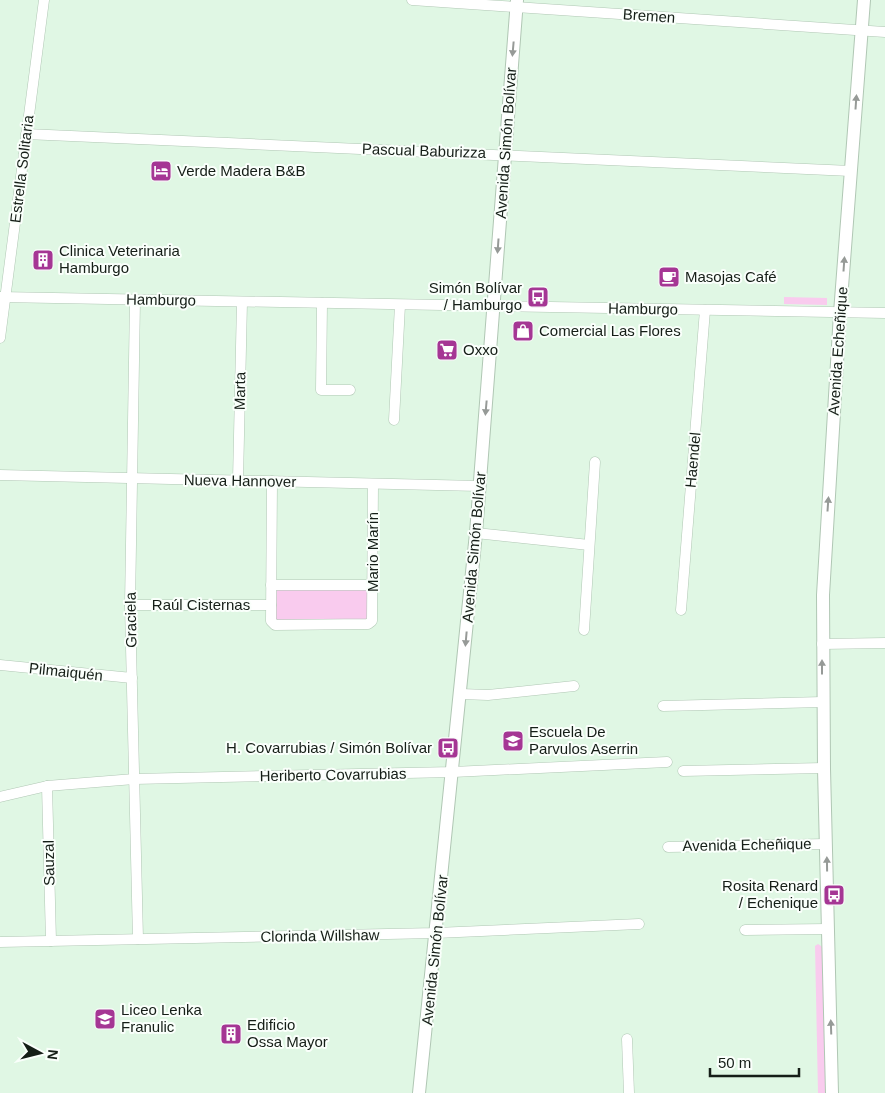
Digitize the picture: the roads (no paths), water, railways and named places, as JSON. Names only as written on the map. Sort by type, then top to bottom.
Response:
[{"type":"street","name":"Estrella Solitaria","points":[[0,338],[2,297],[44,0]]},
{"type":"street","name":"Bremen","points":[[412,0],[516,3],[885,32]]},
{"type":"street","name":"Avenida Echeñique","points":[[832,1093],[822,644],[825,538],[864,0]]},
{"type":"street","name":"Avenida Simón Bolívar","points":[[419,1093],[454,772],[476,534],[516,3]]},
{"type":"street","name":"Pascual Baburizza","points":[[26,134],[851,171]]},
{"type":"street","name":"Hamburgo","points":[[2,297],[885,313]]},
{"type":"street","name":"Graciela","points":[[136,300],[130,605],[138,939]]},
{"type":"street","name":"Marta","points":[[238,480],[242,302]]},
{"type":"street","points":[[322,303],[321,390],[350,390]]},
{"type":"street","points":[[394,420],[400,305]]},
{"type":"street","name":"Haendel","points":[[681,610],[705,310]]},
{"type":"street","points":[[584,630],[595,462]]},
{"type":"street","name":"Nueva Hannover","points":[[0,475],[479,486]]},
{"type":"street","points":[[271,605],[272,481]]},
{"type":"street","name":"Mario Marín","points":[[271,605],[272,624],[368,624],[372,621],[373,484]]},
{"type":"street","points":[[476,534],[589,545]]},
{"type":"street","points":[[271,585],[372,585]]},
{"type":"street","name":"Raúl Cisternas","points":[[130,605],[271,605]]},
{"type":"street","points":[[822,644],[885,643]]},
{"type":"street","name":"Pilmaiquén","points":[[0,665],[132,678]]},
{"type":"street","points":[[461,694],[488,695],[574,686]]},
{"type":"street","points":[[663,706],[823,702]]},
{"type":"street","name":"Heriberto Covarrubias","points":[[0,797],[47,786],[134,779],[454,772],[668,762]]},
{"type":"street","points":[[683,772],[824,768]]},
{"type":"street","name":"Sauzal","points":[[47,786],[51,941]]},
{"type":"street","name":"Avenida Echeñique","points":[[668,847],[826,844]]},
{"type":"street","name":"Clorinda Willshaw","points":[[0,942],[436,934],[639,924]]},
{"type":"street","points":[[745,930],[828,929]]},
{"type":"street","points":[[627,1039],[628,1093]]},
{"type":"place","name":"Verde Madera B&B","points":[[161,171]]},
{"type":"place","name":"Clinica Veterinaria Hamburgo","points":[[43,260]]},
{"type":"place","name":"Masojas Café","points":[[669,277]]},
{"type":"place","name":"Simón Bolívar / Hamburgo","points":[[538,297]]},
{"type":"place","name":"Comercial Las Flores","points":[[523,331]]},
{"type":"place","name":"Oxxo","points":[[447,350]]},
{"type":"place","name":"Escuela De Parvulos Aserrin","points":[[513,741]]},
{"type":"place","name":"H. Covarrubias / Simón Bolívar","points":[[448,748]]},
{"type":"place","name":"Rosita Renard / Echenique","points":[[834,895]]},
{"type":"place","name":"Liceo Lenka Franulic","points":[[105,1019]]},
{"type":"place","name":"Edificio Ossa Mayor","points":[[231,1034]]}]
